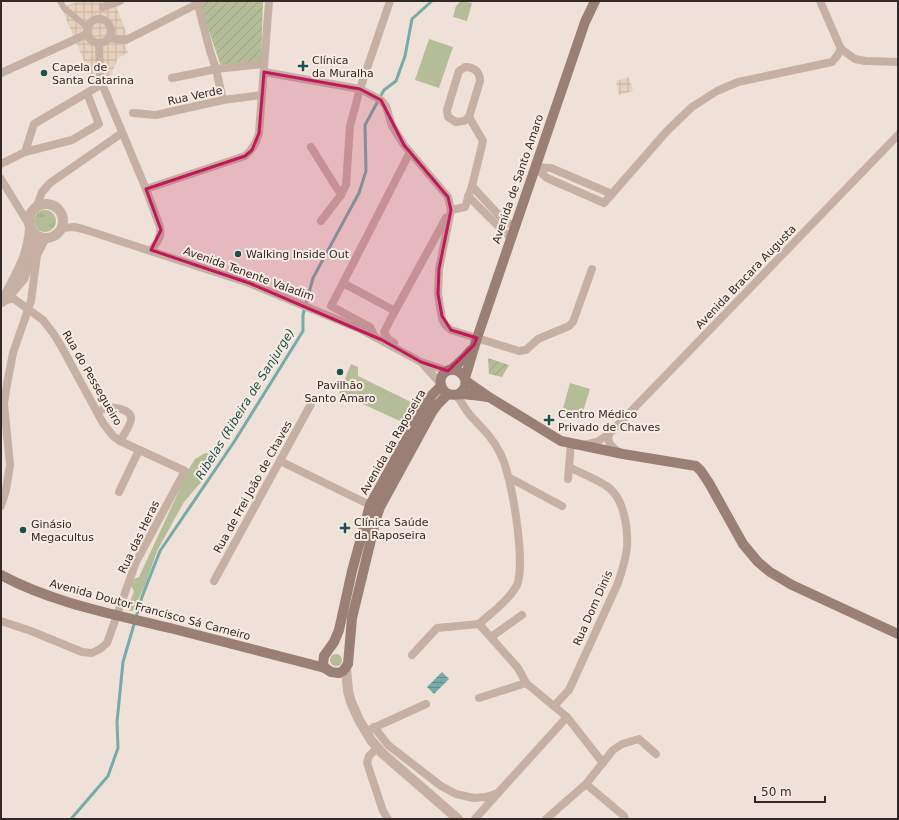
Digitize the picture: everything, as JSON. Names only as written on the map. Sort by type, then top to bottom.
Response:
[{"type":"main road","points":[[585,22],[589,1]]},
{"type":"main road","points":[[585,22],[595,1]]},
{"type":"main road","name":"Avenida de Santo Amaro","points":[[465,380],[475,342],[585,22]]},
{"type":"main road","name":"Avenida de Santo Amaro","points":[[450,370],[463,359],[475,342]]},
{"type":"main road","points":[[489,397],[445,392],[441,385],[442,376],[450,370],[459,372],[465,380],[489,397],[561,441],[623,454],[693,465],[701,471],[709,483],[743,544],[764,568],[786,583],[898,634]]},
{"type":"main road","points":[[454,394],[464,389],[465,380]]},
{"type":"main road","name":"Avenida da Raposeira","points":[[334,673],[325,668],[323,660],[339,630],[352,571],[370,505],[424,407],[441,385]]},
{"type":"main road","name":"Avenida da Raposeira","points":[[346,668],[353,613],[380,507],[432,412],[437,405],[454,394]]},
{"type":"main road","name":"Avenida Doutor Francisco Sá Carneiro","points":[[1,575],[24,586],[56,598],[325,668]]},
{"type":"main road","points":[[328,650],[338,648],[342,649],[348,656]]},
{"type":"main road","name":"Avenida Doutor Francisco Sá Carneiro","points":[[295,660],[310,658],[328,650]]},
{"type":"main road","points":[[334,673],[343,671],[346,668]]},
{"type":"street","points":[[1,73],[87,30],[92,20],[99,18],[109,24],[111,31],[109,38],[106,41],[99,43],[92,41],[87,30],[64,8],[60,1]]},
{"type":"street","points":[[99,18],[102,4],[120,1]]},
{"type":"street","points":[[146,189],[245,156],[252,150],[259,133],[269,1]]},
{"type":"street","points":[[321,221],[341,195],[346,185],[350,126],[360,89],[390,1]]},
{"type":"street","points":[[820,1],[841,48],[855,58],[865,61],[898,62]]},
{"type":"street","points":[[109,38],[126,40],[197,3],[216,69],[223,100]]},
{"type":"street","points":[[99,43],[102,84],[146,189],[161,230],[159,240],[151,250]]},
{"type":"street","points":[[535,167],[547,178],[604,203],[692,106],[717,91],[738,82],[832,62],[838,56],[841,48]]},
{"type":"street","points":[[450,210],[465,208],[483,142],[469,117],[480,81],[478,72],[475,69],[467,67],[462,69],[458,74],[447,110],[448,117],[456,122],[464,121],[469,117]]},
{"type":"street","points":[[172,78],[216,69],[264,68],[360,89],[381,100],[386,106],[392,126],[410,152],[448,198],[450,210],[439,269],[438,294],[442,320],[451,330],[475,342],[519,351],[526,350],[538,339],[569,326],[572,322],[592,269]]},
{"type":"street","points":[[25,152],[34,124],[102,84]]},
{"type":"street","points":[[1,164],[25,152],[72,140],[99,124],[87,93]]},
{"type":"street","name":"Rua Verde","points":[[133,114],[156,115],[223,100],[262,95]]},
{"type":"street","points":[[1,302],[22,263],[29,241],[30,213],[37,206],[42,192],[50,183],[122,133]]},
{"type":"street","name":"Avenida Bracara Augusta","points":[[582,445],[597,442],[609,434],[898,135]]},
{"type":"street","points":[[310,147],[341,195]]},
{"type":"street","points":[[375,337],[370,327],[331,306],[410,152]]},
{"type":"street","points":[[535,167],[551,168],[612,194]]},
{"type":"street","points":[[1,179],[32,232],[43,238],[55,236],[62,228],[63,217],[57,208],[47,203],[37,206]]},
{"type":"street","points":[[472,186],[506,223],[516,225]]},
{"type":"street","points":[[468,196],[505,233],[511,236]]},
{"type":"street","points":[[412,357],[407,350],[389,340],[384,332],[450,210]]},
{"type":"street","name":"Avenida Tenente Valadim","points":[[62,228],[74,227],[83,229],[230,277],[360,329],[422,362],[450,370]]},
{"type":"street","points":[[1,302],[16,289],[23,279],[43,238]]},
{"type":"street","points":[[1,506],[6,490],[10,465],[4,404],[5,397],[12,357],[32,297],[37,255],[43,238]]},
{"type":"street","points":[[343,284],[395,311]]},
{"type":"street","name":"Rua do Pessegueiro","points":[[1,302],[14,299],[43,320],[58,340],[103,423],[113,436],[120,441],[185,471]]},
{"type":"street","name":"Avenida Tenente Valadim","points":[[422,362],[441,385]]},
{"type":"street","points":[[412,655],[437,628],[479,624],[508,597],[517,584],[520,570],[514,506],[510,478],[505,462],[498,448],[454,394]]},
{"type":"street","name":"Rua de Frei João de Chaves","points":[[214,580],[311,404]]},
{"type":"street","points":[[97,412],[103,408],[112,407],[128,412],[131,415],[132,419],[120,441]]},
{"type":"street","points":[[609,434],[608,440],[610,445],[623,454]]},
{"type":"street","points":[[568,479],[571,443]]},
{"type":"street","points":[[119,492],[139,450]]},
{"type":"street","points":[[280,460],[370,505]]},
{"type":"street","name":"Rua Dom Dinis","points":[[554,706],[569,690],[615,590],[624,565],[627,547],[626,528],[621,507],[614,492],[606,485],[569,467]]},
{"type":"street","name":"Rua das Heras","points":[[1,621],[82,652],[92,653],[100,649],[107,643],[136,562],[185,471]]},
{"type":"street","points":[[510,478],[562,506]]},
{"type":"street","points":[[491,637],[522,615]]},
{"type":"street","points":[[479,624],[518,668],[526,683],[568,717],[603,763]]},
{"type":"street","name":"Avenida da Raposeira","points":[[346,668],[348,691],[356,714],[370,730],[380,750],[458,819]]},
{"type":"street","name":"Avenida da Raposeira","points":[[334,673],[348,691]]},
{"type":"street","points":[[479,698],[526,683]]},
{"type":"street","points":[[426,704],[370,730],[441,786],[456,794],[474,798],[486,797],[498,793]]},
{"type":"street","points":[[475,819],[568,717]]},
{"type":"street","points":[[546,819],[586,784],[613,750],[622,744],[639,739],[656,754]]},
{"type":"street","points":[[380,750],[368,758],[367,765],[383,811],[388,819]]},
{"type":"street","points":[[586,784],[624,816],[625,819]]},
{"type":"highlighted area","points":[[264,72],[360,89],[381,100],[404,145],[448,197],[451,210],[439,269],[438,294],[442,316],[451,330],[477,338],[474,345],[448,371],[421,362],[382,340],[249,283],[151,250],[161,230],[146,189],[245,156],[252,150],[259,133]]},
{"type":"green space","points":[[200,1],[263,1],[261,64],[222,69],[200,5]]},
{"type":"green space","points":[[461,1],[472,3],[467,21],[453,17],[456,6]]},
{"type":"green space","points":[[429,39],[453,47],[439,88],[415,80]]},
{"type":"green space","points":[[45,210],[53,213],[56,221],[53,229],[45,232],[37,229],[34,221],[37,213]]},
{"type":"green space","points":[[488,358],[509,365],[502,377],[489,374]]},
{"type":"green space","points":[[351,364],[358,367],[358,376],[413,403],[402,422],[339,393]]},
{"type":"green space","points":[[570,383],[590,389],[581,418],[562,412]]},
{"type":"green space","points":[[205,453],[219,455],[202,481],[184,502],[157,551],[146,583],[133,611],[127,610],[134,591],[131,586],[134,579],[139,577],[190,467],[195,459]]},
{"type":"green space","points":[[334,654],[338,654],[342,660],[338,666],[334,666],[330,662],[330,658]]},
{"type":"shaded area","points":[[81,1],[114,1],[130,42],[125,45],[128,53],[118,58],[111,75],[93,82],[61,7]]},
{"type":"shaded area","points":[[629,77],[633,91],[619,95],[616,81]]},
{"type":"water","points":[[442,672],[449,679],[434,694],[427,687]]},
{"type":"waterway","name":"Ribelas (Ribeira de Sanjurge)","points":[[71,819],[108,776],[118,748],[117,722],[123,662],[142,597],[160,551],[234,442],[303,331],[303,315],[313,278],[359,193],[366,171],[365,125],[384,90],[396,81],[405,56],[412,19],[432,1]]},
{"type":"place","name":"Clínica da Muralha","points":[[303,66]]},
{"type":"place","name":"Capela de Santa Catarina","points":[[44,73]]},
{"type":"place","name":"Walking Inside Out","points":[[238,254]]},
{"type":"place","name":"Pavilhão Santo Amaro","points":[[340,372]]},
{"type":"place","name":"Centro Médico Privado de Chaves","points":[[549,420]]},
{"type":"place","name":"Clínica Saúde da Raposeira","points":[[345,528]]},
{"type":"place","name":"Ginásio Megacultus","points":[[23,530]]}]
